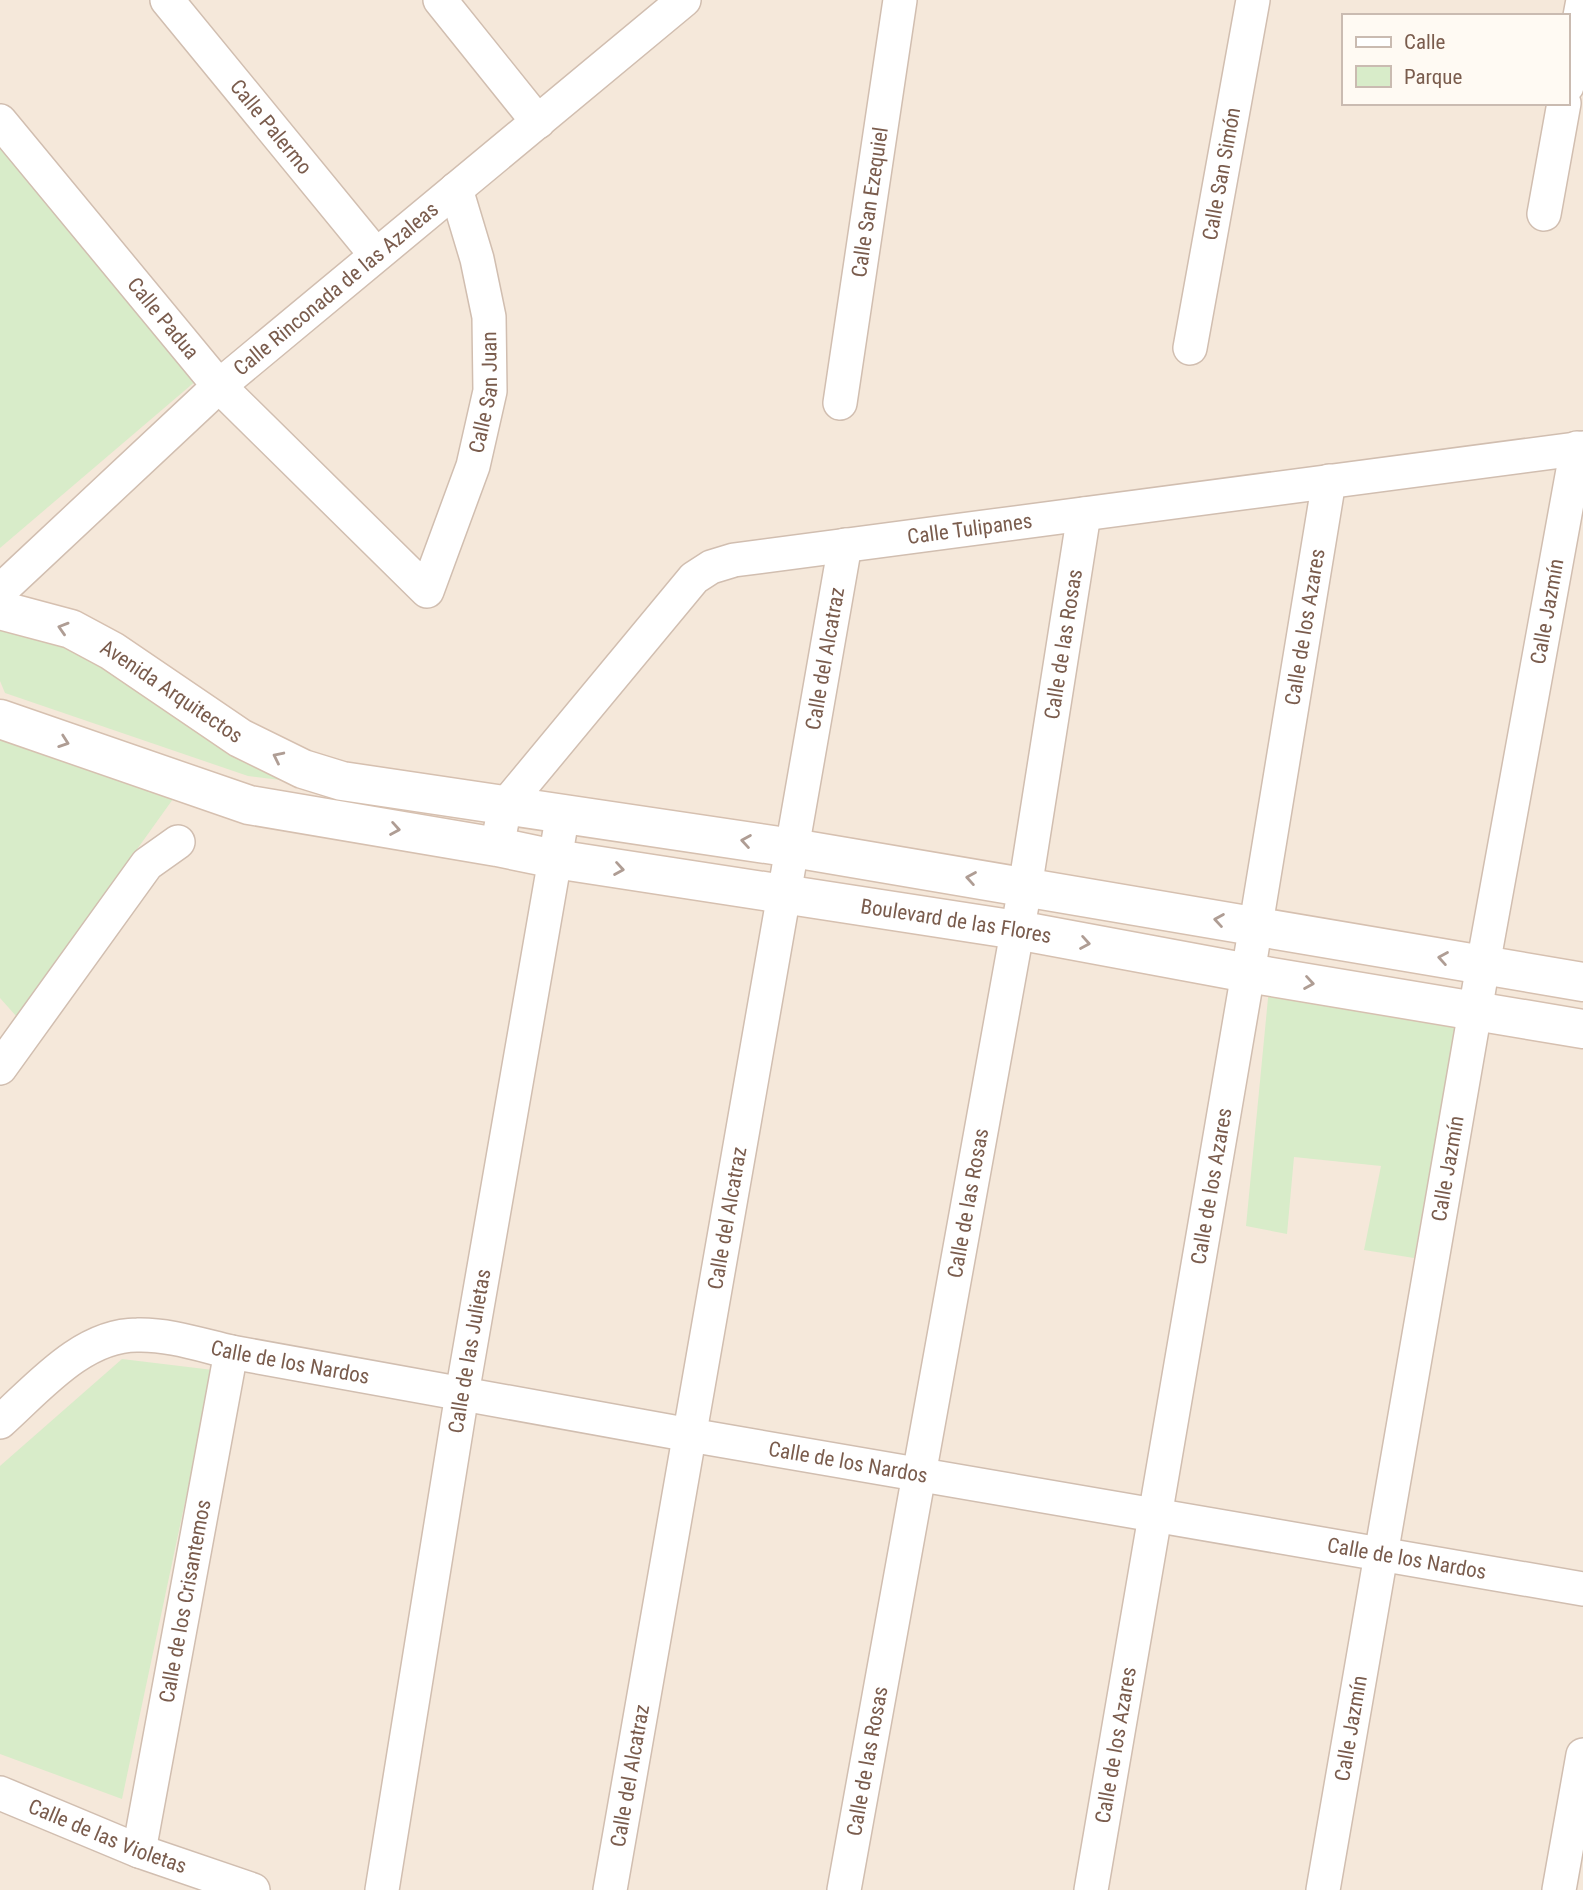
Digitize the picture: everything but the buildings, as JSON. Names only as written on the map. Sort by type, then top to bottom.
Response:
[{"type":"street","name":"Calle Palermo","points":[[167,0],[376,255]]},
{"type":"street","points":[[440,0],[538,121]]},
{"type":"street","name":"Calle Rinconada de las Azaleas","points":[[0,591],[219,386],[684,0]]},
{"type":"street","name":"Calle San Ezequiel","points":[[841,403],[900,0]]},
{"type":"street","name":"Calle San Simón","points":[[1191,348],[1253,0]]},
{"type":"street","points":[[1569,75],[1583,0]]},
{"type":"street","points":[[1544,214],[1564,105]]},
{"type":"street","name":"Calle Padua","points":[[0,121],[219,386],[427,590]]},
{"type":"street","name":"Calle San Juan","points":[[427,590],[473,466],[491,391],[489,317],[477,259],[456,189]]},
{"type":"street","name":"Calle Tulipanes","points":[[497,847],[505,806],[694,578],[711,568],[734,560],[1580,448]]},
{"type":"street","name":"Calle Jazmín","points":[[1323,1890],[1483,965],[1580,448]]},
{"type":"street","name":"Calle de los Azares","points":[[1091,1890],[1256,926],[1329,481]]},
{"type":"street","name":"Calle de las Rosas","points":[[844,1890],[1025,888],[1084,514]]},
{"type":"street","name":"Calle del Alcatraz","points":[[610,1890],[845,545]]},
{"type":"street","name":"Avenida Arquitectos","points":[[0,610],[71,629],[112,651],[240,738],[303,769],[342,781]]},
{"type":"street","name":"Boulevard de las Flores","points":[[0,719],[249,805],[555,859],[1017,930],[1248,973],[1583,1029]]},
{"type":"street","name":"Boulevard de las Flores","points":[[342,781],[793,848],[1583,982]]},
{"type":"street","name":"Calle de las Julietas","points":[[382,1890],[462,1394],[563,813]]},
{"type":"street","points":[[1,1065],[147,864],[178,842]]},
{"type":"street","name":"Calle de los Nardos","points":[[0,1422],[68,1362],[91,1347],[113,1337],[161,1336],[231,1352],[462,1394],[1583,1589]]},
{"type":"street","name":"Calle de los Crisantemos","points":[[139,1851],[231,1352]]},
{"type":"street","points":[[1559,1890],[1583,1755]]},
{"type":"street","name":"Calle de las Violetas","points":[[0,1793],[139,1851],[253,1890]]},
{"type":"shaded area","points":[[0,0],[1583,0],[1583,1890],[0,1890]]},
{"type":"green space","points":[[0,144],[197,380],[0,548]]},
{"type":"green space","points":[[0,619],[66,636],[305,783],[248,776],[5,693],[0,681]]},
{"type":"green space","points":[[0,724],[178,792],[17,1017],[0,998]]},
{"type":"green space","points":[[1269,988],[1456,1024],[1414,1258],[1364,1250],[1381,1166],[1294,1157],[1287,1234],[1246,1226]]},
{"type":"green space","points":[[122,1359],[213,1370],[122,1799],[0,1754],[0,1466]]}]
